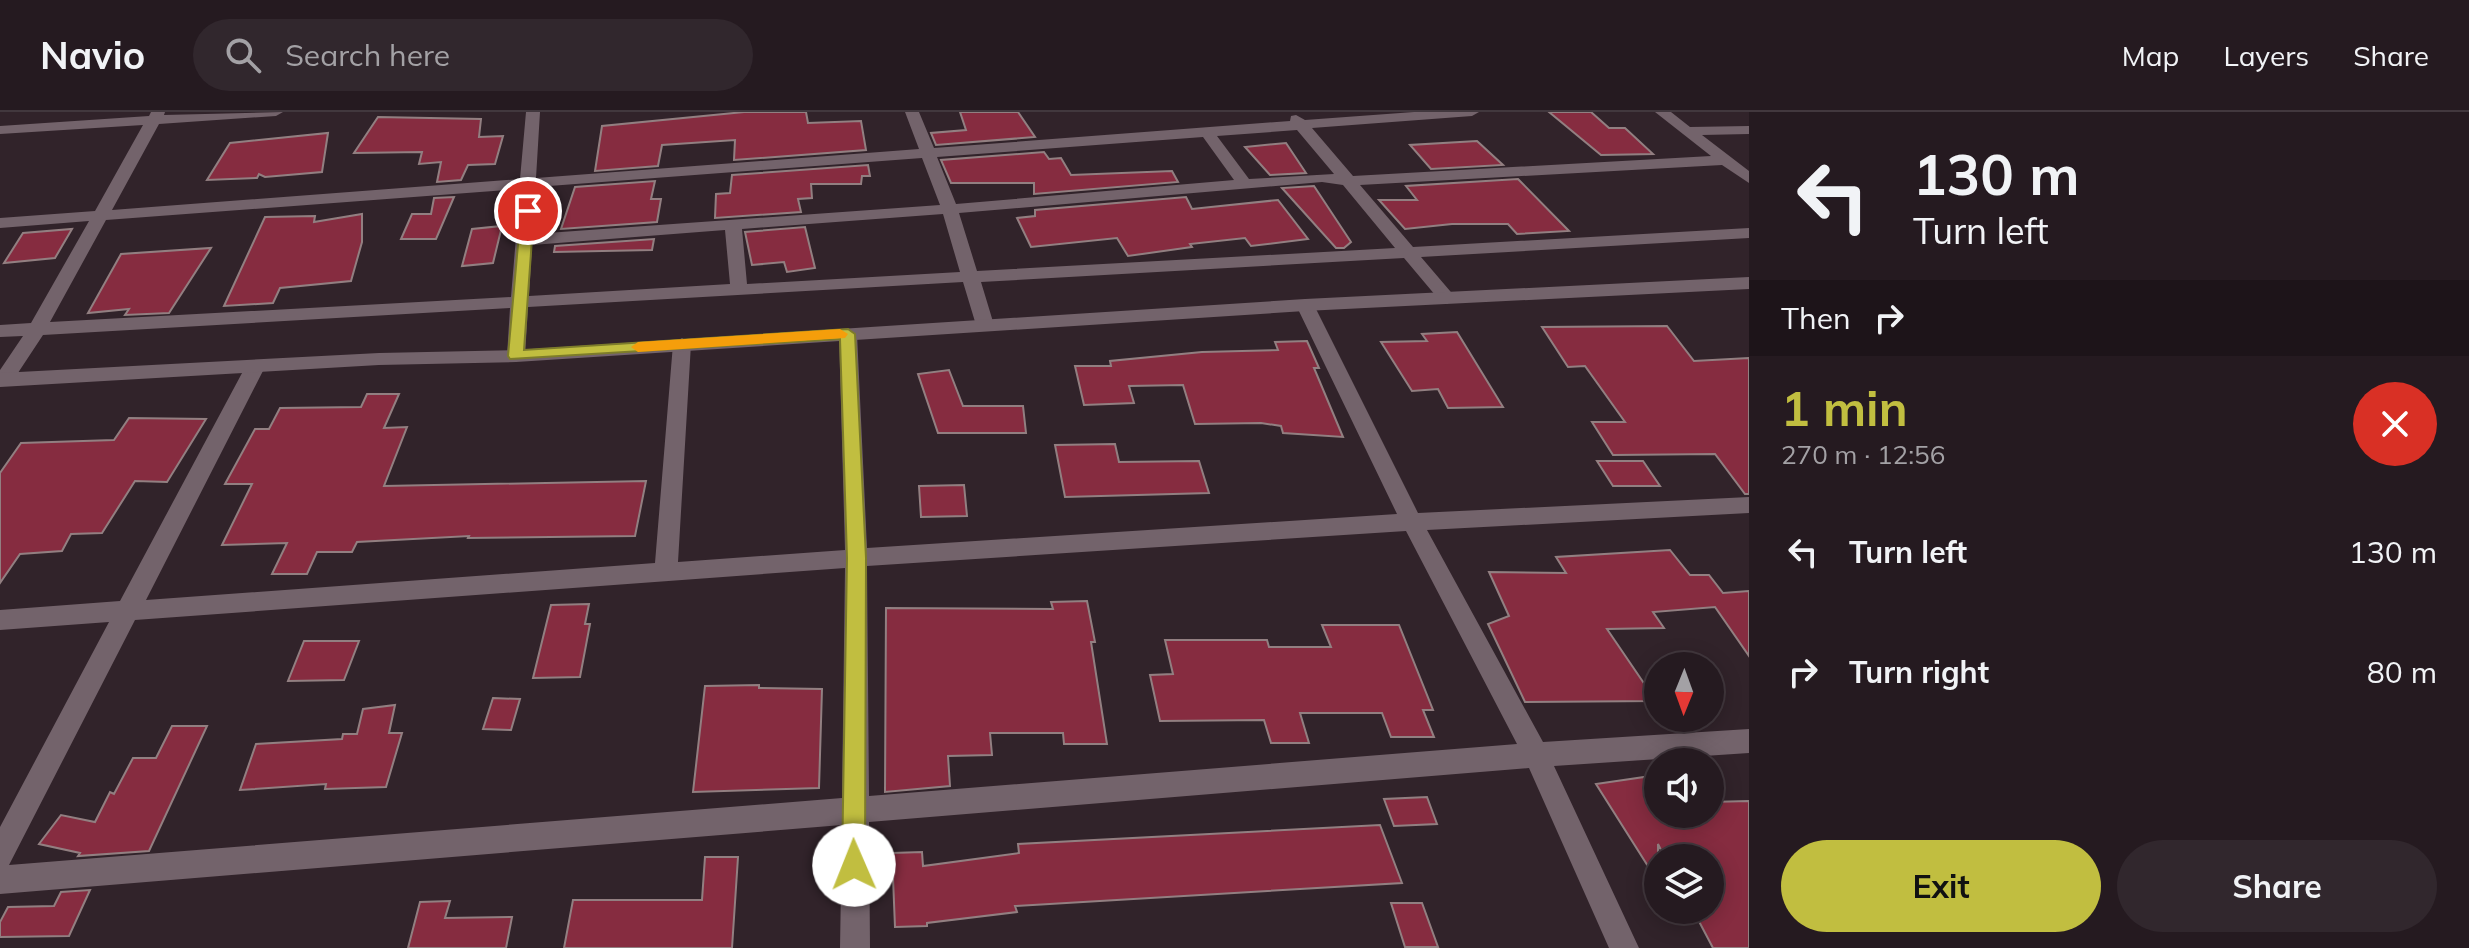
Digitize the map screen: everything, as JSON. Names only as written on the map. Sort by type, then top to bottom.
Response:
[{"type":"street","points":[[0,130],[155,116],[276,112]]},
{"type":"street","points":[[516,356],[533,112]]},
{"type":"street","points":[[912,112],[950,209],[985,325]]},
{"type":"street","points":[[0,223],[1207,132],[1295,118],[1472,112]]},
{"type":"street","points":[[1662,112],[1749,178]]},
{"type":"street","points":[[2,380],[37,329],[155,116]]},
{"type":"street","points":[[1295,118],[1447,298]]},
{"type":"street","points":[[1687,131],[1749,130]]},
{"type":"street","points":[[1207,132],[1245,184]]},
{"type":"street","points":[[526,240],[950,209],[1322,177],[1351,181],[1725,160]]},
{"type":"street","points":[[733,226],[739,288]]},
{"type":"street","points":[[0,331],[1749,233]]},
{"type":"street","points":[[2,380],[256,365],[516,356],[1305,305],[1749,283]]},
{"type":"street","points":[[1305,305],[1412,522],[1536,755],[1624,948]]},
{"type":"street","points":[[848,334],[856,558],[855,948]]},
{"type":"street","points":[[666,574],[682,344]]},
{"type":"street","points":[[0,855],[256,365]]},
{"type":"street","points":[[0,620],[856,558],[1412,522],[1749,505]]},
{"type":"street","points":[[0,880],[1536,755],[1749,741]]},
{"type":"building","points":[[744,112],[806,112],[808,123],[861,121],[866,150],[734,160],[735,140],[662,145],[658,166],[595,171],[602,126]]},
{"type":"building","points":[[960,112],[1018,112],[1035,137],[936,145],[931,133],[966,130]]},
{"type":"building","points":[[1549,112],[1591,112],[1609,128],[1625,128],[1653,154],[1601,155]]},
{"type":"building","points":[[378,117],[481,119],[479,137],[503,136],[495,164],[468,165],[461,180],[437,182],[441,162],[419,164],[422,152],[354,153]]},
{"type":"building","points":[[328,133],[322,172],[207,180],[230,143]]},
{"type":"building","points":[[1477,141],[1503,165],[1431,169],[1410,145]]},
{"type":"building","points":[[1286,143],[1306,173],[1270,175],[1245,147]]},
{"type":"building","points":[[1044,152],[1049,159],[1061,158],[1071,175],[1172,171],[1178,182],[1034,194],[1034,183],[951,183],[941,160]]},
{"type":"building","points":[[868,165],[870,176],[862,176],[861,184],[811,184],[812,198],[798,199],[801,212],[715,218],[716,194],[730,193],[732,175]]},
{"type":"building","points":[[1518,179],[1569,231],[1517,234],[1508,224],[1452,224],[1405,229],[1379,200],[1417,200],[1406,186]]},
{"type":"building","points":[[655,181],[651,199],[661,199],[657,222],[561,229],[575,187]]},
{"type":"building","points":[[1314,186],[1351,242],[1344,248],[1336,248],[1282,188]]},
{"type":"building","points":[[454,197],[436,239],[401,239],[412,214],[431,214],[434,198]]},
{"type":"building","points":[[1186,197],[1192,209],[1278,200],[1308,239],[1251,246],[1245,238],[1190,244],[1192,247],[1128,256],[1117,238],[1031,247],[1017,218],[1035,216],[1035,210]]},
{"type":"building","points":[[362,214],[362,242],[351,281],[280,288],[273,303],[224,306],[265,217],[315,216],[314,222]]},
{"type":"building","points":[[502,226],[493,263],[462,266],[472,229]]},
{"type":"building","points":[[805,227],[815,268],[787,272],[784,262],[752,265],[745,232]]},
{"type":"building","points":[[72,229],[55,258],[4,263],[23,233]]},
{"type":"building","points":[[654,239],[652,250],[554,252],[555,246]]},
{"type":"building","points":[[211,248],[169,313],[125,315],[129,309],[88,313],[121,254]]},
{"type":"building","points":[[1667,326],[1694,361],[1749,358],[1749,494],[1745,494],[1715,454],[1613,455],[1592,422],[1625,422],[1585,366],[1568,367],[1542,327]]},
{"type":"building","points":[[1457,332],[1503,407],[1448,408],[1438,389],[1412,391],[1381,342],[1427,341],[1422,334]]},
{"type":"building","points":[[1307,341],[1319,368],[1314,368],[1343,437],[1283,433],[1281,426],[1261,423],[1195,424],[1183,385],[1129,386],[1134,403],[1084,405],[1075,366],[1111,366],[1110,361],[1202,352],[1278,350],[1275,342]]},
{"type":"building","points":[[949,370],[963,406],[1023,406],[1026,433],[938,433],[918,374]]},
{"type":"building","points":[[367,394],[399,394],[384,428],[407,427],[384,486],[646,481],[635,536],[469,536],[357,542],[352,552],[317,552],[307,574],[272,574],[287,543],[222,545],[252,484],[225,484],[255,429],[269,429],[280,408],[361,407]]},
{"type":"building","points":[[129,418],[206,419],[167,482],[135,481],[102,533],[71,534],[62,551],[20,554],[0,583],[0,473],[21,443],[114,440]]},
{"type":"building","points":[[1115,444],[1119,462],[1199,461],[1209,493],[1065,497],[1055,445]]},
{"type":"building","points":[[1597,461],[1643,461],[1660,486],[1613,486]]},
{"type":"building","points":[[964,485],[967,516],[921,517],[919,486]]},
{"type":"building","points":[[1670,550],[1690,575],[1709,575],[1723,593],[1749,591],[1749,656],[1715,607],[1653,612],[1664,628],[1607,629],[1644,683],[1644,701],[1525,702],[1488,624],[1509,616],[1489,572],[1566,573],[1556,557]]},
{"type":"building","points":[[1087,601],[1107,744],[1064,744],[1063,733],[990,733],[992,755],[948,756],[950,786],[885,792],[886,608],[1053,609],[1051,602]]},
{"type":"building","points":[[589,604],[585,624],[590,624],[580,677],[533,678],[551,605]]},
{"type":"building","points":[[1322,625],[1399,625],[1433,710],[1423,710],[1434,737],[1391,737],[1382,713],[1300,713],[1309,743],[1271,743],[1264,720],[1160,721],[1150,675],[1173,674],[1165,640],[1267,640],[1269,647],[1331,647]]},
{"type":"building","points":[[304,641],[359,641],[344,680],[288,681]]},
{"type":"building","points":[[759,685],[759,688],[822,689],[819,788],[693,792],[705,686]]},
{"type":"building","points":[[493,698],[520,699],[511,730],[483,729]]},
{"type":"building","points":[[395,705],[389,733],[402,733],[386,787],[325,789],[326,784],[240,790],[256,744],[342,739],[343,734],[357,734],[363,709]]},
{"type":"building","points":[[172,726],[207,726],[149,851],[78,856],[80,853],[39,844],[61,815],[95,822],[110,792],[114,794],[133,758],[156,758]]},
{"type":"building","points":[[1644,777],[1644,828],[1724,828],[1724,802],[1749,801],[1749,948],[1713,948],[1700,924],[1724,924],[1724,844],[1644,844],[1644,860],[1596,784]]},
{"type":"building","points":[[1427,797],[1437,824],[1394,826],[1384,799]]},
{"type":"building","points":[[1380,825],[1402,883],[1015,906],[1017,912],[927,923],[927,926],[895,927],[892,853],[922,852],[923,866],[1019,853],[1018,844]]},
{"type":"building","points":[[705,857],[738,857],[732,948],[564,948],[573,900],[702,900]]},
{"type":"building","points":[[90,890],[69,936],[0,937],[0,922],[8,907],[54,906],[61,892]]},
{"type":"building","points":[[450,901],[445,918],[512,917],[506,948],[408,948],[420,902]]},
{"type":"building","points":[[1391,903],[1422,903],[1438,947],[1405,947]]},
{"type":"slow traffic","points":[[638,347],[840,334]]},
{"type":"route","points":[[528,211],[516,356],[848,334],[856,558],[854,865]]}]
